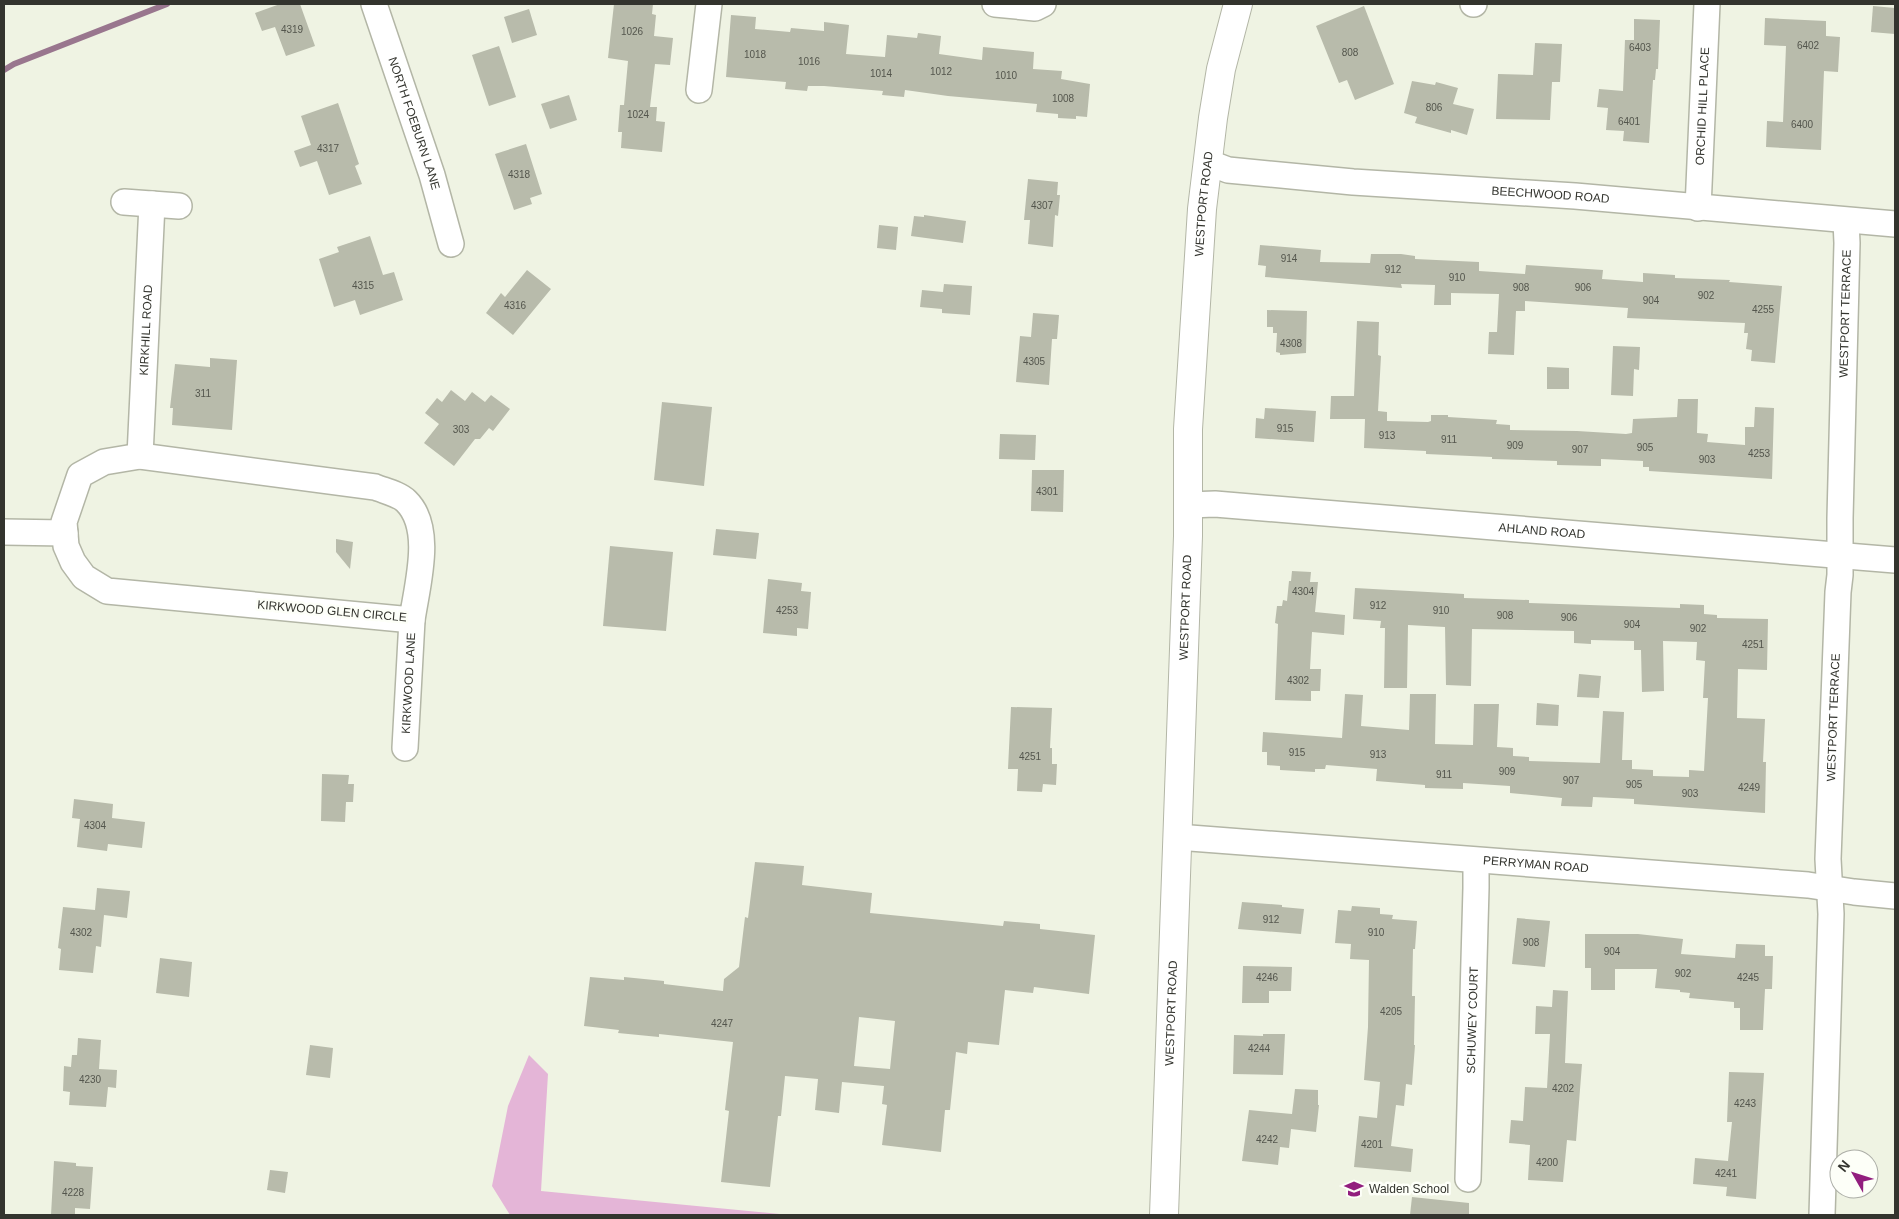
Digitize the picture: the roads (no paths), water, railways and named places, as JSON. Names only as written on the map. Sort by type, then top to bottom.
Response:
[{"type":"main road","name":"WESTPORT ROAD","points":[[1164,1215],[1189,505],[1188,429],[1202,208],[1207,162],[1221,69],[1238,4]]},
{"type":"street","name":"NORTH FOEBURN LANE","points":[[374,4],[432,175],[451,244]]},
{"type":"street","points":[[699,90],[709,4]]},
{"type":"street","points":[[995,4],[1035,8],[1043,4]]},
{"type":"street","name":"ORCHID HILL PLACE","points":[[1698,208],[1707,4]]},
{"type":"street","name":"BEECHWOOD ROAD","points":[[1207,162],[1228,170],[1343,181],[1574,196],[1895,224]]},
{"type":"street","points":[[124,202],[178,206]]},
{"type":"street","name":"KIRKHILL ROAD","points":[[140,456],[152,204]]},
{"type":"street","name":"WESTPORT TERRACE","points":[[1822,1215],[1831,924],[1828,859],[1841,556],[1840,518],[1848,244],[1846,221]]},
{"type":"street","name":"KIRKWOOD GLEN CIRCLE","points":[[140,456],[375,487],[405,500],[415,512],[420,529],[422,549],[412,620],[106,591],[84,577],[72,562],[66,546],[65,533],[64,522],[80,475],[104,462],[140,456]]},
{"type":"street","name":"AHLAND ROAD","points":[[1189,505],[1215,504],[1895,560]]},
{"type":"street","points":[[4,532],[65,533]]},
{"type":"street","name":"KIRKWOOD LANE","points":[[405,748],[412,620]]},
{"type":"street","name":"PERRYMAN ROAD","points":[[1177,837],[1808,885],[1895,896]]},
{"type":"street","name":"SCHUWEY COURT","points":[[1468,1179],[1476,860]]},
{"type":"waterway","points":[[4,70],[14,64],[167,4]]},
{"type":"place","name":"Walden School","points":[[1354,1189]]}]
